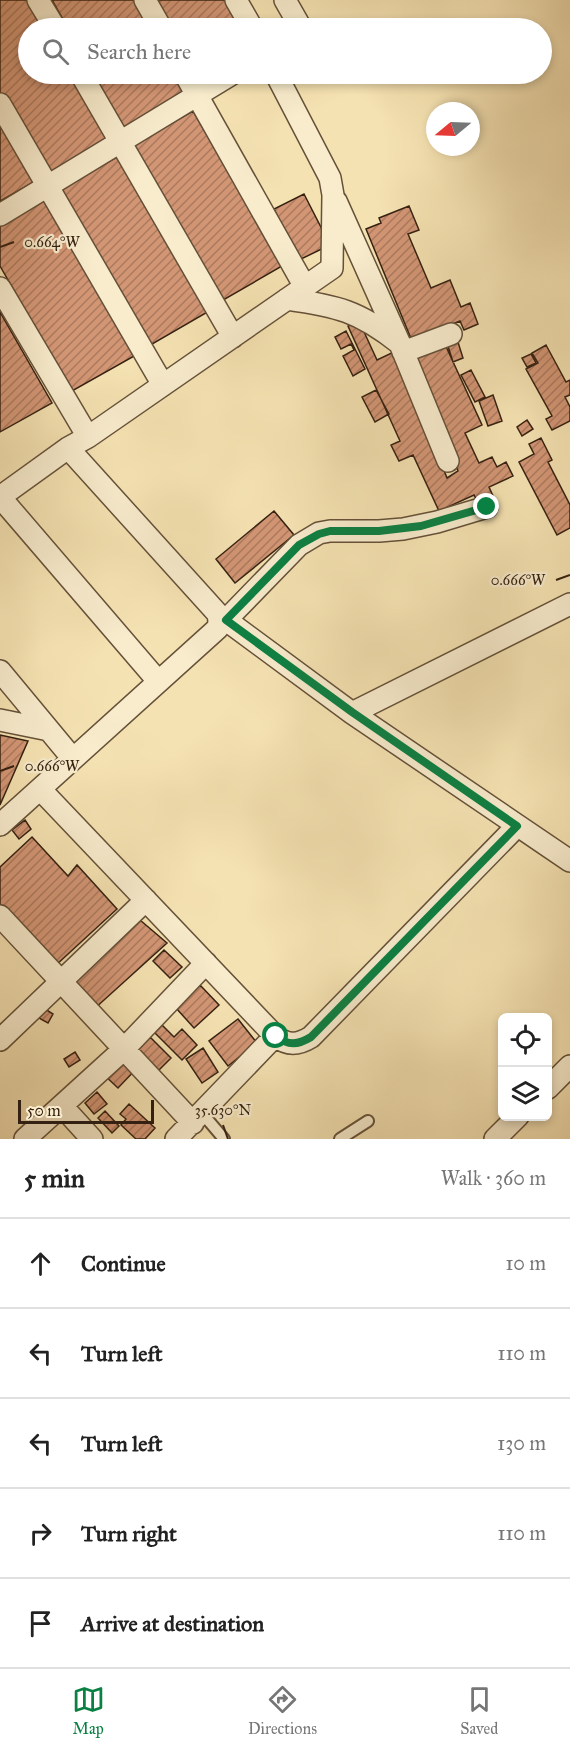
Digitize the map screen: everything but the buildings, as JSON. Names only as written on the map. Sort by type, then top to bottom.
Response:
[{"type":"street","points":[[38,0],[49,18]]},
{"type":"street","points":[[145,0],[155,18]]},
{"type":"street","points":[[236,0],[246,18]]},
{"type":"street","points":[[285,0],[295,18]]},
{"type":"street","points":[[87,84],[233,336]]},
{"type":"street","points":[[191,84],[305,287]]},
{"type":"street","points":[[0,215],[215,84]]},
{"type":"street","points":[[158,681],[2,490],[164,385],[332,268],[333,195],[330,178],[281,84]]},
{"type":"street","points":[[0,104],[164,385]]},
{"type":"street","points":[[333,195],[448,461]]},
{"type":"street","points":[[0,288],[88,436]]},
{"type":"street","points":[[287,299],[330,305],[358,315],[384,331],[401,348]]},
{"type":"street","points":[[401,348],[451,334]]},
{"type":"street","points":[[68,448],[222,617],[352,712],[570,861]]},
{"type":"street","points":[[0,825],[218,628],[222,617],[299,545],[330,531],[379,531],[421,526],[487,507]]},
{"type":"street","points":[[352,712],[570,604]]},
{"type":"street","points":[[0,671],[73,759]]},
{"type":"street","points":[[0,720],[49,730]]},
{"type":"street","points":[[40,789],[276,1036],[283,1042],[293,1045],[311,1037],[517,826]]},
{"type":"street","points":[[1,1038],[147,900]]},
{"type":"street","points":[[0,916],[124,1049],[197,1118]]},
{"type":"street","points":[[25,1139],[124,1049],[206,963]]},
{"type":"street","points":[[176,1139],[276,1036]]},
{"type":"street","points":[[552,1084],[570,1066]]},
{"type":"street","points":[[62,1106],[92,1139]]},
{"type":"street","points":[[495,1139],[513,1121]]},
{"type":"lane","points":[[197,1118],[224,1139]]},
{"type":"lane","points":[[340,1139],[368,1121]]},
{"type":"route","points":[[276,1036],[283,1042],[293,1045],[302,1043],[311,1037],[517,826],[352,712],[226,620],[308,538],[330,531],[379,531],[421,526],[487,507]]}]
